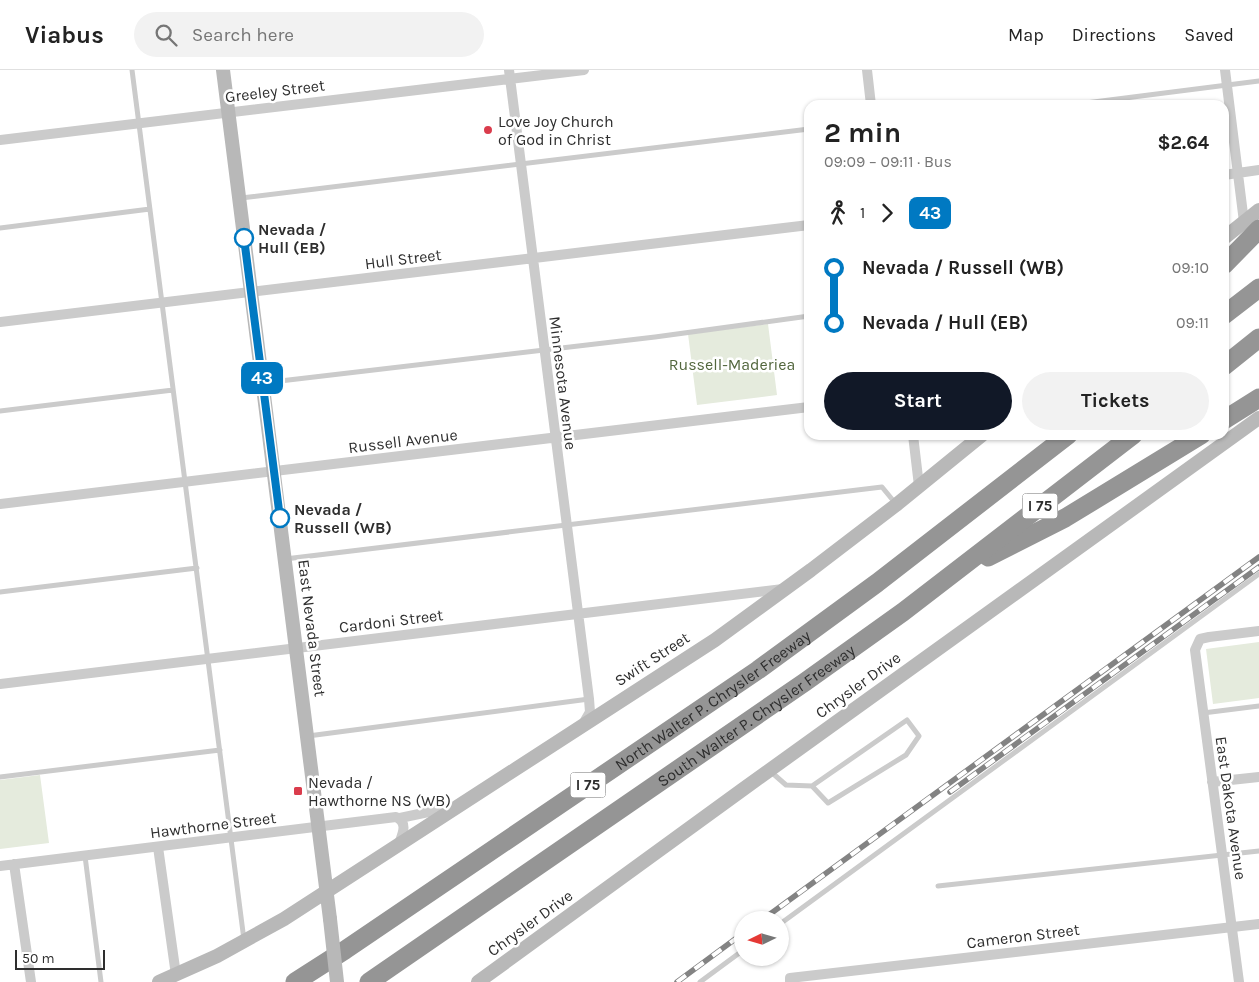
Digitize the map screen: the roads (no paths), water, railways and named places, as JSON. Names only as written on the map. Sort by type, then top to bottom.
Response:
[{"type":"highway","points":[[1229,258],[1251,226]]},
{"type":"highway","points":[[1229,311],[1259,288]]},
{"type":"highway","points":[[1229,362],[1259,338]]},
{"type":"highway","points":[[1229,417],[1259,398]]},
{"type":"highway","points":[[1000,487],[1043,440]]},
{"type":"highway","name":"North Walter P. Chrysler Freeway","points":[[295,982],[758,670],[877,583],[1061,440]]},
{"type":"highway","name":"South Walter P. Chrysler Freeway","points":[[369,982],[564,846],[805,682],[903,612],[1126,440]]},
{"type":"highway","points":[[947,578],[1065,518],[1192,440]]},
{"type":"main road","name":"East Nevada Street","points":[[223,70],[308,736],[337,982]]},
{"type":"main road","points":[[1229,236],[1251,226],[1259,210]]},
{"type":"main road","name":"Chrysler Drive","points":[[1229,440],[1259,418]]},
{"type":"main road","name":"Swift Street","points":[[327,892],[715,640],[896,505],[976,440]]},
{"type":"main road","name":"Chrysler Drive","points":[[478,982],[1228,440]]},
{"type":"main road","points":[[159,982],[244,942],[327,892]]},
{"type":"street","name":"Greeley Street","points":[[0,140],[228,112],[509,74],[584,70]]},
{"type":"street","points":[[867,70],[871,100]]},
{"type":"street","points":[[1225,70],[1229,100]]},
{"type":"street","name":"Minnesota Avenue","points":[[509,74],[589,699],[590,712],[581,728]]},
{"type":"street","points":[[1229,102],[1238,173],[1251,226]]},
{"type":"street","points":[[1229,174],[1259,170]]},
{"type":"street","name":"Hull Street","points":[[0,322],[804,226]]},
{"type":"street","name":"Russell Avenue","points":[[0,504],[804,408]]},
{"type":"street","points":[[913,440],[919,486]]},
{"type":"street","name":"Cardoni Street","points":[[0,684],[785,589]]},
{"type":"street","name":"East Dakota Avenue","points":[[1240,982],[1195,650],[1200,639],[1209,636],[1259,631]]},
{"type":"street","name":"Minnesota Avenue","points":[[589,699],[598,716]]},
{"type":"street","points":[[1212,782],[1259,777]]},
{"type":"street","name":"Hawthorne Street","points":[[0,866],[319,826],[400,818],[461,805]]},
{"type":"street","points":[[398,846],[404,824],[400,818]]},
{"type":"street","points":[[158,847],[176,975]]},
{"type":"street","points":[[14,864],[31,982]]},
{"type":"street","name":"Cameron Street","points":[[790,980],[1259,924]]},
{"type":"lane","points":[[132,70],[244,942]]},
{"type":"lane","points":[[1111,100],[1259,81]]},
{"type":"lane","points":[[239,198],[804,130]]},
{"type":"lane","points":[[0,228],[150,209]]},
{"type":"lane","points":[[263,384],[804,317]]},
{"type":"lane","points":[[0,411],[173,390]]},
{"type":"lane","points":[[285,558],[882,487],[896,505]]},
{"type":"lane","points":[[0,592],[197,568]]},
{"type":"lane","points":[[789,917],[1259,574]]},
{"type":"lane","points":[[308,736],[589,699]]},
{"type":"lane","points":[[1203,713],[1259,706]]},
{"type":"lane","points":[[769,770],[786,785],[812,786],[908,720],[919,736],[906,756],[828,803],[812,786]]},
{"type":"lane","points":[[0,777],[220,750]]},
{"type":"lane","points":[[938,886],[1259,851]]},
{"type":"lane","points":[[85,856],[101,982]]},
{"type":"lane","points":[[700,982],[734,957]]},
{"type":"railway","points":[[774,911],[1259,557]]},
{"type":"railway","points":[[950,792],[1259,567]]},
{"type":"railway","points":[[677,982],[734,940]]},
{"type":"place","name":"Love Joy Church of God in Christ","points":[[488,130]]},
{"type":"place","name":"Nevada / Hull (EB)","points":[[244,238]]},
{"type":"place","name":"Nevada / Russell (WB)","points":[[280,518]]},
{"type":"place","name":"Nevada / Hawthorne NS (WB)","points":[[298,791]]},
{"type":"park label","name":"Russell-Maderiea","points":[[732,364]]}]
